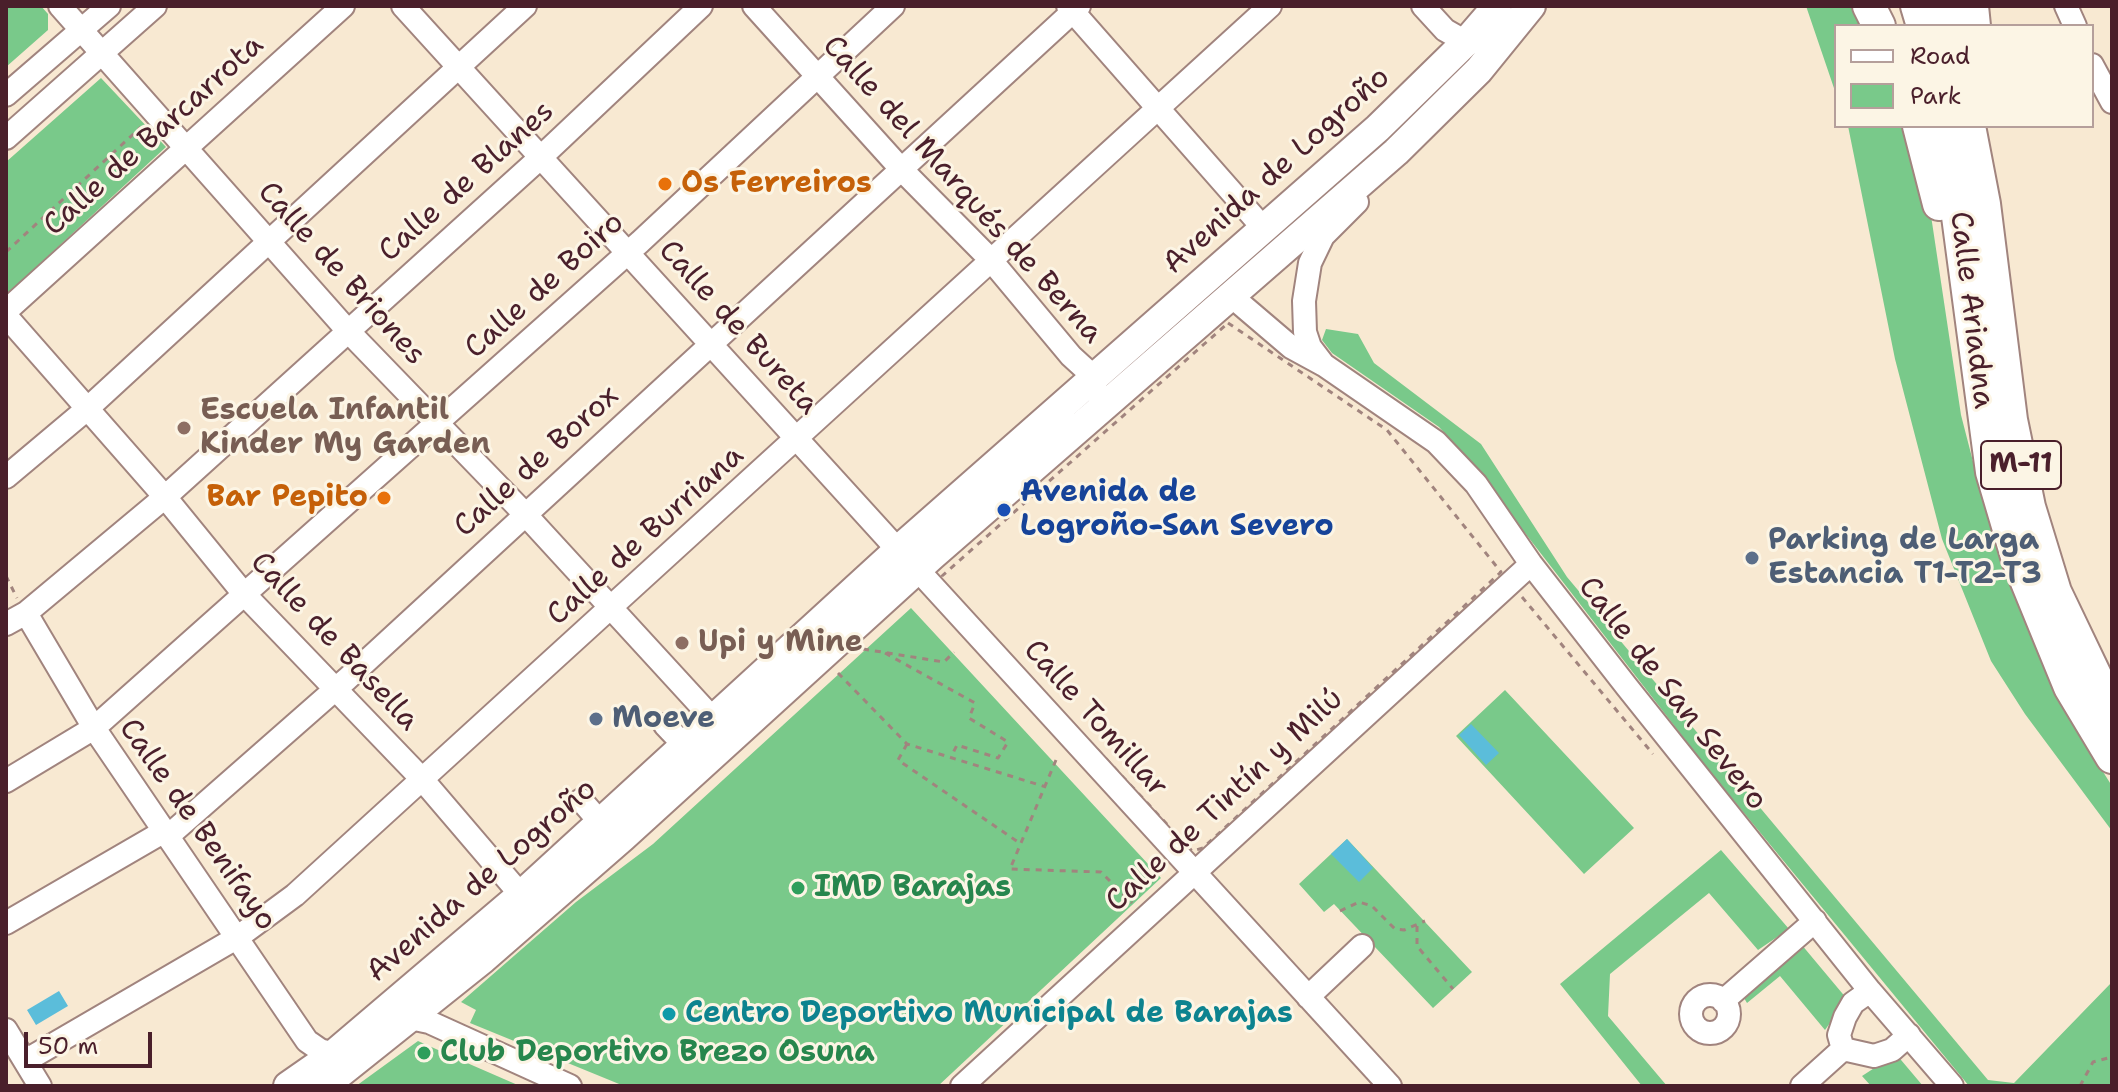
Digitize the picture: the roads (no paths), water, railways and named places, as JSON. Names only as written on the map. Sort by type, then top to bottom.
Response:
[{"type":"highway","points":[[1869,6],[1878,24]]},
{"type":"highway","points":[[1920,128],[1946,233],[1968,396],[1992,472]]},
{"type":"highway","name":"Calle Ariadna","points":[[1946,128],[1992,472],[2018,560],[2070,687],[2112,757]]},
{"type":"highway","name":"Calle Ariadna","points":[[1969,128],[1984,204],[2011,420],[2029,507],[2055,592],[2112,711]]},
{"type":"highway","points":[[1983,128],[1984,204]]},
{"type":"main road","name":"Avenida de Logroño","points":[[612,830],[685,746],[713,719],[919,565],[1094,377],[1387,120],[1466,42],[1497,6]]},
{"type":"main road","name":"Avenida de Logroño","points":[[324,1086],[410,1018],[612,830],[1396,152],[1461,89],[1531,6]]},
{"type":"main road","points":[[1230,295],[1225,280],[1266,242],[1269,237],[1265,230]]},
{"type":"main road","name":"Avenida de Logroño","points":[[288,1086],[534,900]]},
{"type":"street","name":"Calle de Briones","points":[[60,6],[348,331],[524,513],[713,719]]},
{"type":"street","points":[[6,95],[109,6]]},
{"type":"street","points":[[6,138],[155,6]]},
{"type":"street","name":"Calle de Barcarrota","points":[[6,314],[343,6]]},
{"type":"street","name":"Calle de Bureta","points":[[403,6],[798,438],[919,565]]},
{"type":"street","points":[[6,477],[87,409],[525,6]]},
{"type":"street","name":"Calle de Blanes","points":[[6,624],[22,607],[165,497],[540,158],[701,6]]},
{"type":"street","name":"Calle del Marqués de Berna","points":[[754,6],[902,170],[990,259],[1071,356],[1094,377]]},
{"type":"street","name":"Calle de Boiro","points":[[6,781],[94,728],[628,252],[893,6]]},
{"type":"street","name":"Calle de Burriana","points":[[25,1061],[238,937],[295,895],[1270,6]]},
{"type":"street","points":[[1423,6],[1445,30],[1466,42]]},
{"type":"street","points":[[1074,8],[1265,230]]},
{"type":"street","name":"Calle de Borox","points":[[6,923],[163,832],[175,830],[334,690],[524,513],[713,345],[1074,8]]},
{"type":"street","points":[[2094,69],[2112,102]]},
{"type":"street","name":"Avenida de Logroño","points":[[1304,318],[1307,278],[1315,249],[1388,169],[1396,152]]},
{"type":"street","name":"Calle de San Severo","points":[[1230,295],[1291,347],[1324,365],[1443,447],[1476,484],[1531,564],[1870,991],[1952,1086]]},
{"type":"street","name":"Calle de Basella","points":[[6,314],[165,497],[244,594],[534,900]]},
{"type":"street","points":[[1259,321],[1304,318]]},
{"type":"street","name":"Calle de San Severo","points":[[1304,318],[1310,347],[1324,365]]},
{"type":"street","name":"Avenida de Logroño","points":[[1014,484],[1020,469],[1031,455],[1095,394],[1098,384],[1094,377]]},
{"type":"street","name":"Calle de Tintín y Milú","points":[[962,1086],[1531,564]]},
{"type":"street","name":"Calle Tomillar","points":[[919,565],[1192,873],[1390,1086]]},
{"type":"street","name":"Calle de Benifayo","points":[[22,607],[94,728],[307,1041],[320,1050],[334,1054]]},
{"type":"street","name":"Avenida de Logroño","points":[[612,830],[630,820],[707,745],[713,719]]},
{"type":"street","points":[[665,725],[685,746]]},
{"type":"street","points":[[581,800],[612,830]]},
{"type":"street","points":[[1723,1001],[1815,921]]},
{"type":"street","points":[[1308,997],[1362,946]]},
{"type":"street","points":[[1843,1049],[1839,1035],[1845,1017],[1853,1003],[1870,991]]},
{"type":"street","points":[[410,1018],[422,1019],[570,1086]]},
{"type":"street","points":[[6,1030],[40,1086]]},
{"type":"street","points":[[1843,1049],[1874,1056],[1892,1050],[1909,1035]]},
{"type":"street","points":[[1802,1086],[1843,1049]]},
{"type":"water","points":[[1471,724],[1499,753],[1486,765],[1459,735]]},
{"type":"water","points":[[1347,839],[1373,868],[1359,882],[1331,854]]},
{"type":"water","points":[[59,991],[68,1006],[36,1025],[27,1010]]},
{"type":"place","name":"Os Ferreiros","points":[[665,184]]},
{"type":"place","name":"Escuela Infantil Kinder My Garden","points":[[184,428]]},
{"type":"place","name":"Bar Pepito","points":[[384,498]]},
{"type":"place","name":"Avenida de Logroño-San Severo","points":[[1004,510]]},
{"type":"place","name":"Parking de Larga Estancia T1-T2-T3","points":[[1752,558]]},
{"type":"place","name":"Upi y Mine","points":[[682,643]]},
{"type":"place","name":"Moeve","points":[[596,719]]},
{"type":"place","name":"IMD Barajas","points":[[798,888]]},
{"type":"place","name":"Centro Deportivo Municipal de Barajas","points":[[669,1014]]},
{"type":"place","name":"Club Deportivo Brezo Osuna","points":[[424,1053]]}]
